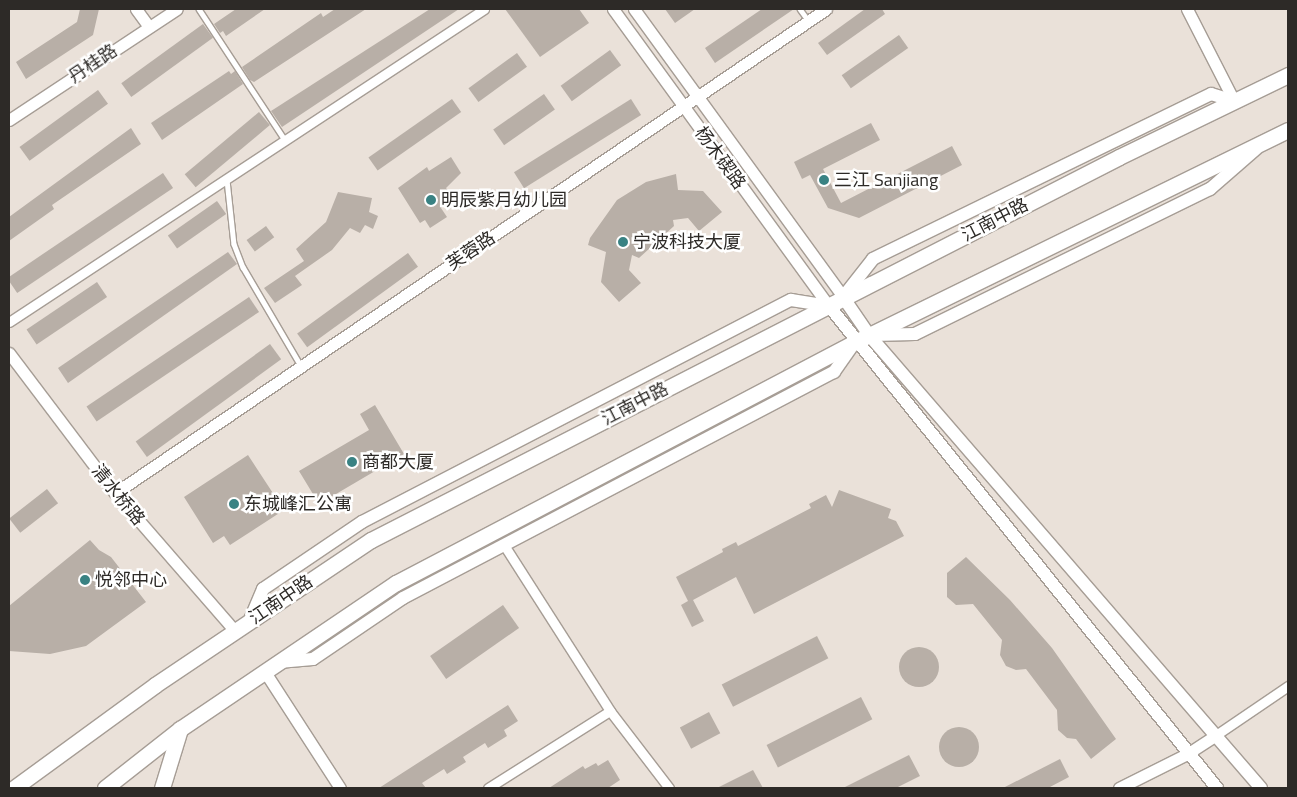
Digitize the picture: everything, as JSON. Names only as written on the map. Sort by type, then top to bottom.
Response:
[{"type":"main road","name":"江南中路","points":[[14,788],[235,631],[371,540],[829,306],[843,297],[1288,75]]},
{"type":"main road","points":[[1234,101],[1211,94],[873,259],[843,297],[869,335],[1261,788]]},
{"type":"main road","points":[[105,788],[180,729],[396,583],[855,342],[1288,130]]},
{"type":"main road","points":[[249,622],[263,590],[362,522],[791,300],[829,306],[855,342],[1187,754],[1217,788]]},
{"type":"main road","points":[[279,662],[314,659],[403,598],[834,372],[855,342]]},
{"type":"main road","points":[[162,788],[180,729]]},
{"type":"street","points":[[136,9],[149,26]]},
{"type":"street","name":"丹桂路","points":[[9,120],[177,9]]},
{"type":"street","points":[[9,322],[484,9]]},
{"type":"street","name":"杨木碶路","points":[[613,9],[829,306]]},
{"type":"street","name":"杨木碶路","points":[[634,9],[843,297]]},
{"type":"street","name":"芙蓉路","points":[[115,493],[826,9]]},
{"type":"street","points":[[1187,9],[1234,101]]},
{"type":"street","name":"清水桥路","points":[[9,353],[115,493],[235,631]]},
{"type":"street","points":[[504,545],[610,711],[669,788]]},
{"type":"street","points":[[264,672],[340,788]]},
{"type":"street","points":[[1119,788],[1187,754],[1288,686]]},
{"type":"street","points":[[488,788],[610,711]]},
{"type":"lane","points":[[199,9],[285,140]]},
{"type":"lane","points":[[800,9],[809,21]]},
{"type":"lane","points":[[226,178],[234,244],[243,267],[302,366]]},
{"type":"building","points":[[80,9],[99,9],[93,35],[26,79],[16,62],[77,22]]},
{"type":"building","points":[[236,9],[265,9],[226,36],[223,31],[220,33],[214,24]]},
{"type":"building","points":[[335,9],[366,9],[254,82],[250,80],[242,67],[321,13],[323,17]]},
{"type":"building","points":[[430,9],[459,9],[282,127],[271,111]]},
{"type":"building","points":[[505,9],[579,9],[589,23],[540,57]]},
{"type":"building","points":[[665,9],[695,9],[675,23]]},
{"type":"building","points":[[762,9],[794,9],[715,63],[705,48]]},
{"type":"building","points":[[865,9],[882,9],[885,14],[827,55],[818,43]]},
{"type":"building","points":[[203,24],[213,38],[131,97],[121,83]]},
{"type":"building","points":[[899,35],[908,48],[851,88],[842,75]]},
{"type":"building","points":[[610,50],[621,65],[572,101],[561,86]]},
{"type":"building","points":[[517,53],[527,67],[478,102],[468,88]]},
{"type":"building","points":[[229,71],[231,74],[235,71],[243,84],[162,140],[151,123]]},
{"type":"building","points":[[98,90],[108,104],[30,161],[20,147]]},
{"type":"building","points":[[544,94],[555,110],[504,145],[493,130]]},
{"type":"building","points":[[452,99],[461,112],[378,171],[368,158]]},
{"type":"building","points":[[631,99],[641,115],[524,188],[514,172]]},
{"type":"building","points":[[259,112],[270,125],[196,187],[185,174]]},
{"type":"building","points":[[871,123],[880,140],[823,169],[841,203],[952,146],[962,165],[859,218],[828,208],[810,175],[802,179],[794,162]]},
{"type":"building","points":[[131,128],[141,144],[52,205],[54,209],[9,241],[9,217]]},
{"type":"building","points":[[451,157],[461,173],[446,188],[451,195],[441,208],[447,217],[430,228],[425,220],[420,223],[398,188],[427,167],[429,171]]},
{"type":"building","points":[[163,173],[173,188],[17,293],[9,281],[9,277]]},
{"type":"building","name":"宁波科技大厦","points":[[676,174],[678,190],[703,191],[722,212],[699,231],[688,218],[673,220],[674,226],[639,258],[632,255],[629,270],[641,283],[619,302],[601,282],[606,252],[588,245],[590,238],[617,200],[646,182]]},
{"type":"building","points":[[338,192],[372,198],[369,212],[378,216],[373,229],[365,225],[360,233],[350,228],[332,250],[295,276],[302,285],[275,303],[264,288],[304,261],[296,249],[326,222]]},
{"type":"building","points":[[217,201],[226,214],[177,249],[168,235]]},
{"type":"building","points":[[266,226],[274,237],[255,251],[247,240]]},
{"type":"building","points":[[228,252],[237,264],[68,383],[58,368]]},
{"type":"building","points":[[408,253],[418,267],[307,347],[297,334]]},
{"type":"building","points":[[97,282],[107,297],[37,344],[27,330]]},
{"type":"building","points":[[249,297],[259,312],[97,422],[87,407]]},
{"type":"building","points":[[270,344],[281,359],[147,457],[136,442]]},
{"type":"building","name":"商都大厦","points":[[375,405],[404,454],[319,504],[299,471],[369,430],[360,414]]},
{"type":"building","name":"东城峰汇公寓","points":[[248,455],[284,510],[230,545],[224,536],[213,543],[184,497]]},
{"type":"building","points":[[47,489],[58,503],[20,533],[9,519]]},
{"type":"building","points":[[839,490],[891,509],[888,518],[896,521],[904,536],[754,614],[736,577],[693,600],[704,621],[692,627],[681,605],[688,601],[676,577],[723,552],[722,549],[736,542],[738,546],[811,508],[809,504],[826,495],[832,507]]},
{"type":"building","name":"悦邻中心","points":[[90,540],[99,550],[111,557],[146,602],[86,646],[50,654],[9,651],[9,606]]},
{"type":"building","points":[[966,557],[1010,600],[1052,648],[1116,739],[1091,759],[1076,739],[1067,738],[1058,730],[1057,710],[1026,669],[1016,670],[1006,666],[1000,655],[1002,640],[973,604],[956,605],[947,597],[947,573]]},
{"type":"building","points":[[503,605],[519,628],[446,679],[430,656]]},
{"type":"building","points":[[817,636],[828,658],[733,707],[722,685]]},
{"type":"building","points":[[919,647],[933,653],[939,667],[933,681],[919,687],[905,681],[899,667],[905,653]]},
{"type":"building","points":[[861,697],[872,719],[778,767],[767,745]]},
{"type":"building","points":[[508,705],[518,721],[504,730],[507,736],[488,748],[485,743],[463,757],[466,762],[447,774],[444,769],[422,783],[426,788],[379,788]]},
{"type":"building","points":[[709,712],[720,733],[691,749],[680,727]]},
{"type":"building","points":[[959,727],[973,733],[979,747],[973,761],[959,767],[945,761],[939,747],[945,733]]},
{"type":"building","points":[[909,755],[920,776],[896,788],[843,788]]},
{"type":"building","points":[[1060,759],[1069,777],[1048,788],[1003,788]]},
{"type":"building","points":[[608,760],[620,780],[608,788],[549,788],[583,766],[585,769],[596,763],[598,766]]},
{"type":"building","points":[[753,770],[763,788],[717,788]]},
{"type":"place","name":"三江 Sanjiang","points":[[824,180]]},
{"type":"place","name":"明辰紫月幼儿园","points":[[431,200]]},
{"type":"place","name":"宁波科技大厦","points":[[623,242]]},
{"type":"place","name":"商都大厦","points":[[352,462]]},
{"type":"place","name":"东城峰汇公寓","points":[[234,504]]},
{"type":"place","name":"悦邻中心","points":[[85,580]]}]
